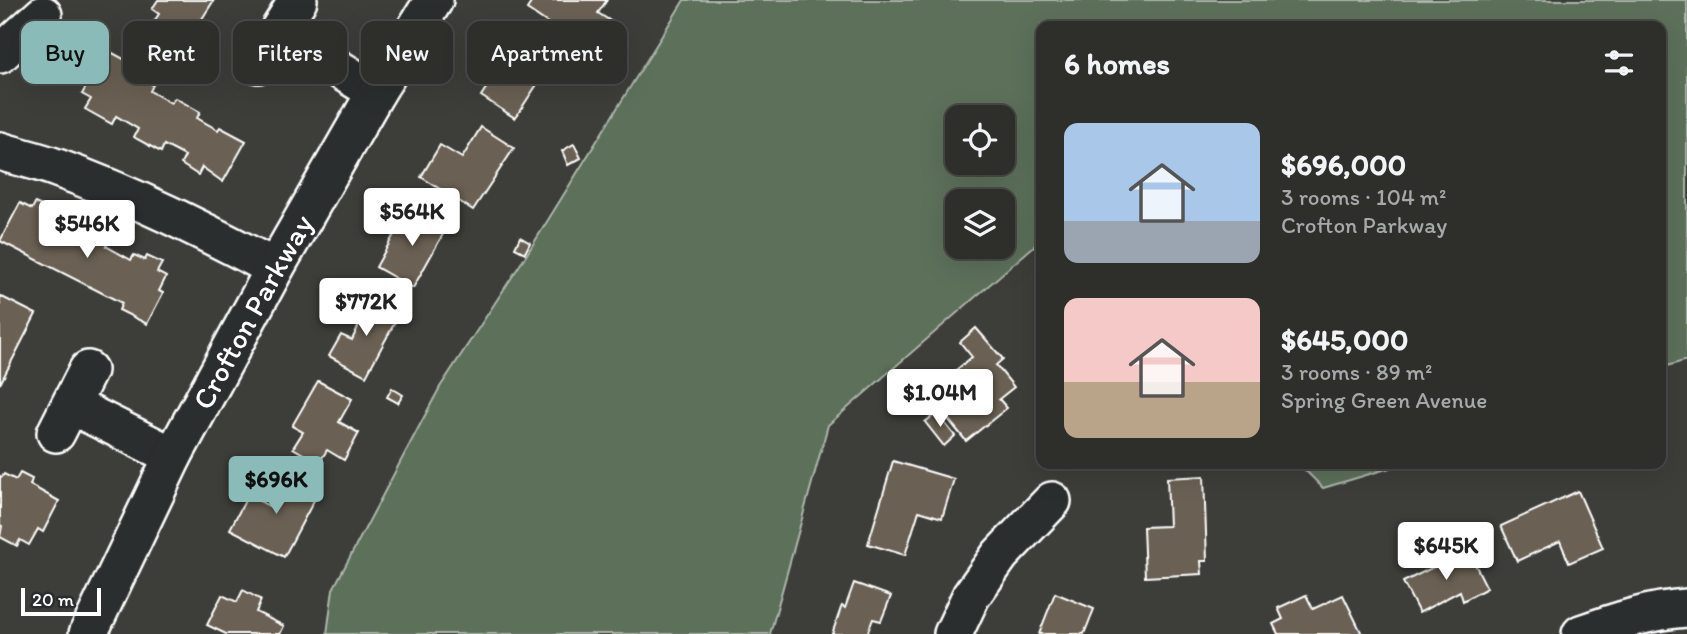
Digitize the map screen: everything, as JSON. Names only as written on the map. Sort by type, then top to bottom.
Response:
[{"type":"street","points":[[285,21],[298,0]]},
{"type":"street","name":"Crofton Parkway","points":[[88,634],[173,456],[275,268],[376,92],[434,0]]},
{"type":"street","points":[[0,54],[43,15]]},
{"type":"street","points":[[347,74],[376,92]]},
{"type":"street","points":[[0,151],[56,167],[124,195],[194,226],[275,268]]},
{"type":"street","points":[[88,370],[63,419],[173,456]]},
{"type":"street","points":[[953,634],[971,596],[1000,555],[1052,501]]},
{"type":"street","points":[[1581,634],[1613,622],[1674,608],[1687,608]]},
{"type":"green space","points":[[684,0],[1687,0],[1687,360],[1666,366],[1666,21],[1036,21],[1036,244],[828,425],[770,634],[327,634],[333,589],[440,387],[527,254]]},
{"type":"green space","points":[[1304,469],[1386,469],[1323,488]]},
{"type":"building","points":[[158,0],[214,0],[201,21],[154,21],[159,14],[152,9]]},
{"type":"building","points":[[533,0],[607,0],[598,13],[610,21],[545,21],[527,9]]},
{"type":"building","points":[[109,51],[123,59],[123,84],[151,84],[150,91],[171,103],[175,98],[200,112],[197,118],[246,141],[223,182],[202,167],[198,175],[181,164],[185,156],[164,145],[161,152],[137,139],[134,137],[138,129],[116,116],[112,124],[85,109],[91,99],[82,94],[88,84],[109,84]]},
{"type":"building","points":[[489,84],[537,84],[515,118],[481,96]]},
{"type":"building","points":[[481,127],[514,148],[473,210],[421,177],[440,145],[462,158]]},
{"type":"building","points":[[574,144],[581,158],[568,165],[562,151]]},
{"type":"building","points":[[20,203],[32,209],[35,203],[62,215],[58,222],[83,235],[86,229],[110,239],[106,246],[131,260],[134,255],[145,260],[147,256],[162,263],[157,272],[166,277],[159,291],[163,293],[147,324],[119,310],[122,303],[0,241]]},
{"type":"building","points":[[415,209],[447,227],[413,288],[376,267],[402,220],[407,223]]},
{"type":"building","points":[[520,237],[530,243],[525,253],[515,248]]},
{"type":"building","points":[[0,296],[36,314],[0,384]]},
{"type":"building","points":[[371,299],[400,313],[366,376],[329,356],[341,335],[352,340]]},
{"type":"building","points":[[976,328],[1003,359],[996,365],[1014,387],[999,399],[1007,408],[966,441],[940,409],[951,399],[939,384],[972,357],[960,342]]},
{"type":"building","points":[[318,381],[352,399],[339,422],[359,433],[344,460],[327,450],[319,463],[293,448],[303,432],[292,426]]},
{"type":"building","points":[[392,388],[403,395],[398,403],[387,397]]},
{"type":"building","points":[[937,413],[955,436],[944,446],[925,422]]},
{"type":"building","points":[[893,461],[954,479],[942,518],[919,511],[905,555],[868,544]]},
{"type":"building","points":[[20,473],[32,479],[30,485],[59,501],[43,532],[38,529],[29,545],[20,540],[17,546],[0,537],[0,476],[4,474],[16,480]]},
{"type":"building","points":[[286,474],[319,491],[284,557],[230,529],[248,495],[269,506]]},
{"type":"building","points":[[1204,476],[1207,561],[1201,561],[1202,574],[1145,577],[1143,527],[1169,526],[1167,478]]},
{"type":"building","points":[[1578,491],[1603,548],[1569,563],[1560,541],[1517,561],[1501,526]]},
{"type":"building","points":[[1468,550],[1487,588],[1463,601],[1460,591],[1419,613],[1403,582]]},
{"type":"building","points":[[854,583],[891,596],[881,621],[873,619],[867,634],[832,634],[841,608],[845,608]]},
{"type":"building","points":[[243,590],[261,600],[256,612],[284,626],[280,634],[226,634],[207,625],[222,595],[237,602]]},
{"type":"building","points":[[1055,593],[1094,609],[1084,634],[1039,634]]},
{"type":"building","points":[[1306,595],[1313,609],[1343,595],[1362,634],[1278,634],[1273,624],[1283,619],[1278,608]]}]
